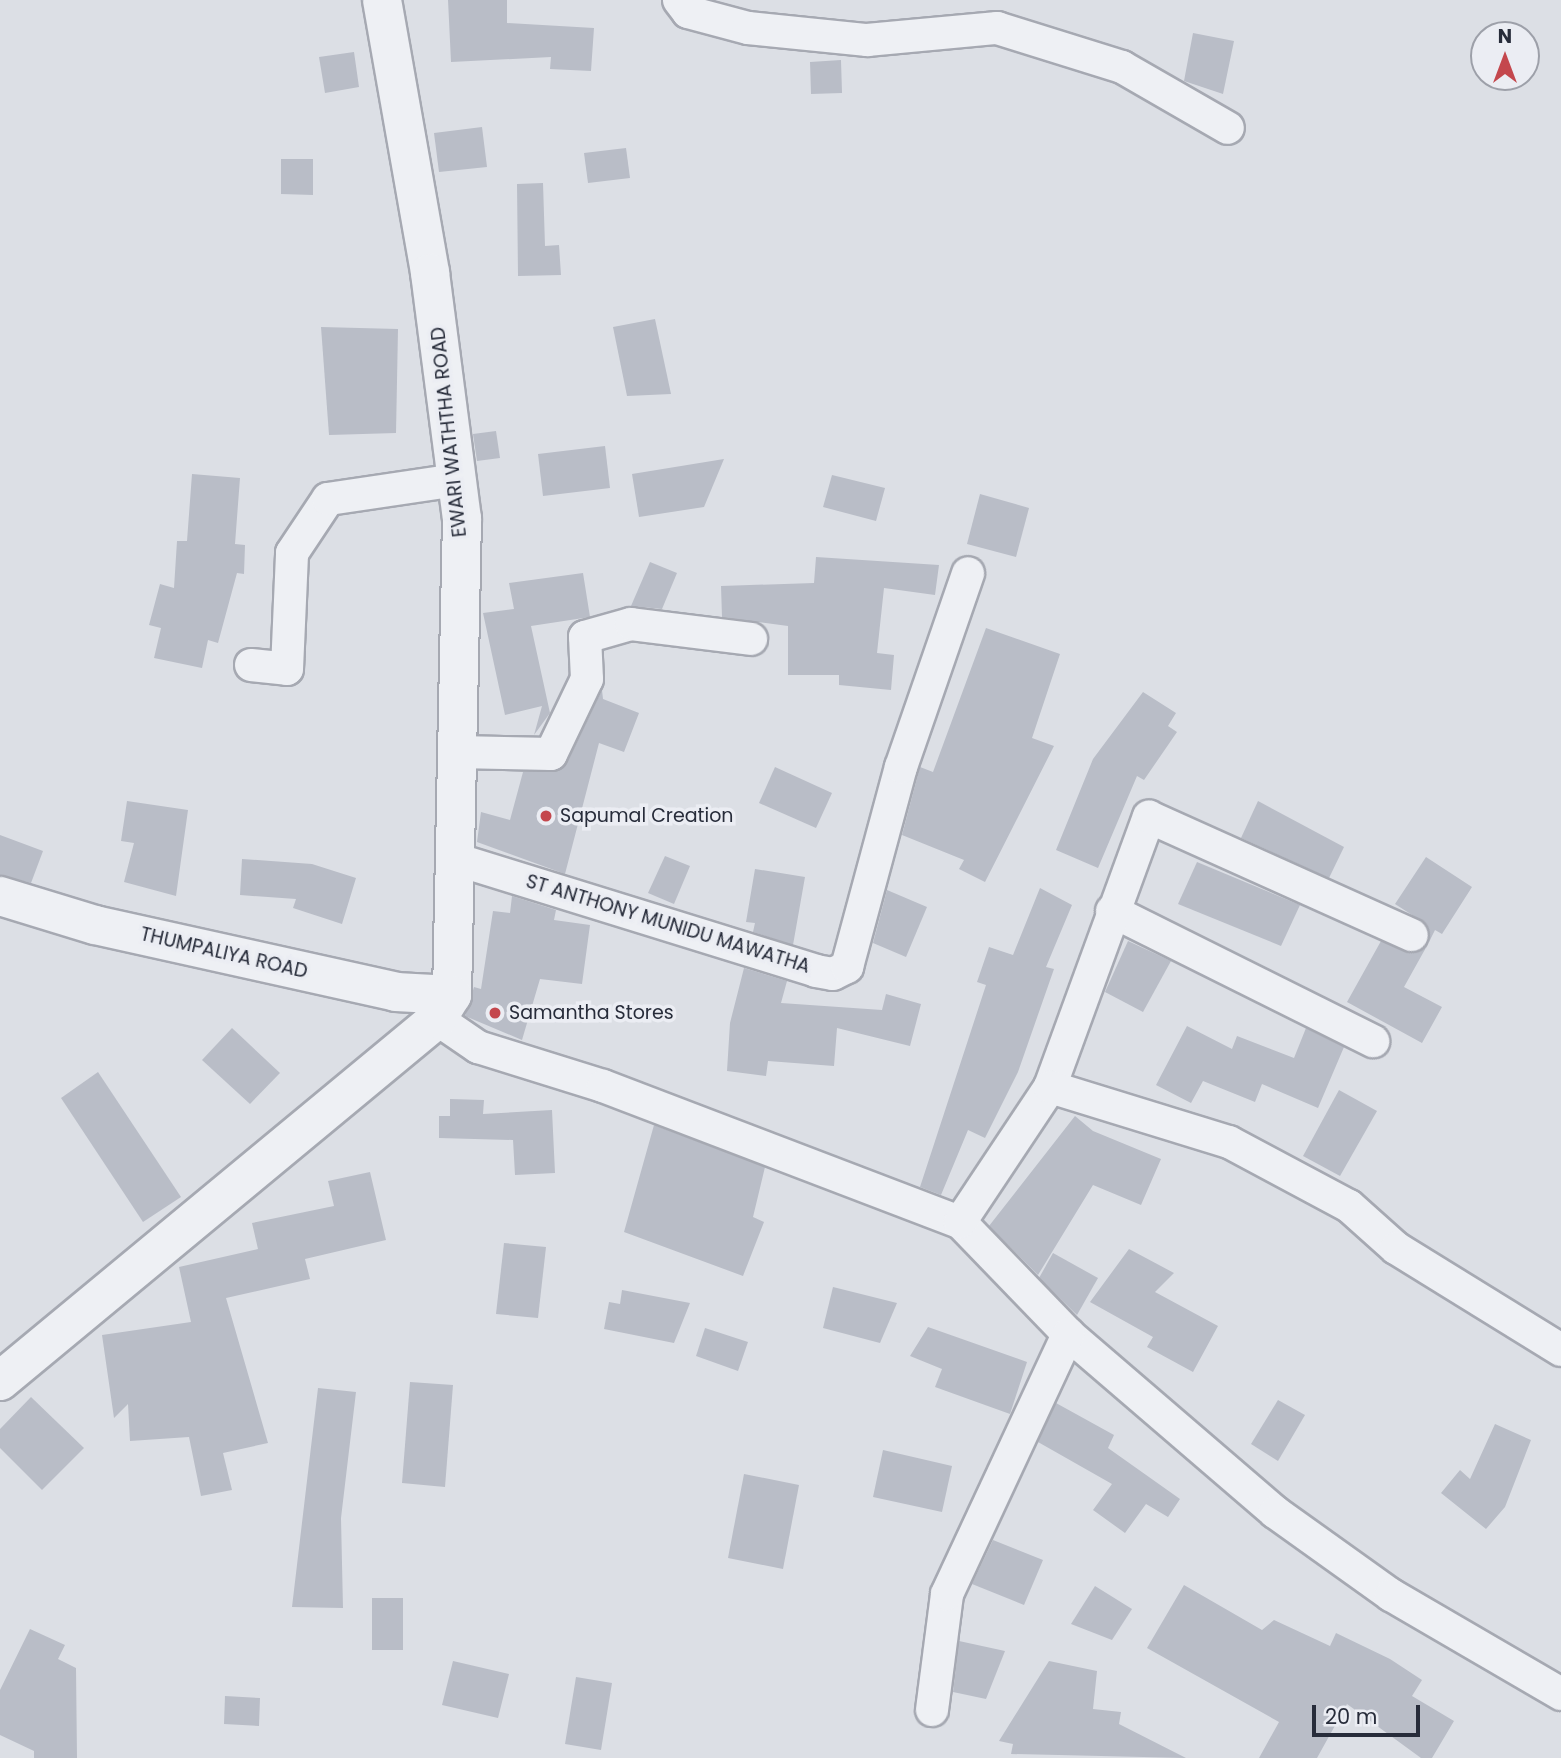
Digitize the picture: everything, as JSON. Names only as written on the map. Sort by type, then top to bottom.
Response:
[{"type":"street","name":"EWARI WATHTHA ROAD","points":[[382,0],[430,273],[457,480],[455,859],[444,1007]]},
{"type":"street","points":[[678,0],[688,12],[748,28],[867,40],[997,28],[1122,67],[1228,128]]},
{"type":"street","points":[[251,665],[287,669],[292,553],[328,499],[457,480]]},
{"type":"street","name":"ST ANTHONY MUNIDU MAWATHA","points":[[455,859],[816,971],[833,974],[848,967],[901,767],[968,573]]},
{"type":"street","points":[[457,752],[551,754],[587,679],[585,637],[631,624],[751,639]]},
{"type":"street","points":[[960,1222],[1049,1087],[1149,817],[1412,935]]},
{"type":"street","name":"THUMPALIYA ROAD","points":[[0,896],[95,925],[383,989],[444,1007]]},
{"type":"street","points":[[1112,912],[1373,1041]]},
{"type":"street","points":[[0,1381],[444,1007],[478,1047],[603,1086],[960,1222],[1068,1334],[1332,1555],[1561,1694]]},
{"type":"street","points":[[1049,1087],[1229,1142],[1349,1206],[1396,1248],[1561,1350]]},
{"type":"street","points":[[932,1710],[947,1594],[1068,1334]]},
{"type":"building","points":[[448,0],[507,0],[507,23],[594,28],[591,71],[550,69],[551,57],[451,62]]},
{"type":"building","points":[[1193,33],[1234,41],[1223,94],[1184,81]]},
{"type":"building","points":[[354,52],[359,87],[325,93],[319,57]]},
{"type":"building","points":[[841,60],[842,93],[811,94],[810,62]]},
{"type":"building","points":[[482,127],[487,167],[439,172],[434,133]]},
{"type":"building","points":[[626,148],[630,178],[588,183],[584,153]]},
{"type":"building","points":[[281,159],[313,159],[313,195],[281,194]]},
{"type":"building","points":[[543,183],[545,246],[559,245],[561,275],[518,276],[517,184]]},
{"type":"building","points":[[655,319],[671,394],[627,396],[613,327]]},
{"type":"building","points":[[321,327],[398,329],[396,433],[329,435]]},
{"type":"building","points":[[496,431],[500,458],[477,461],[473,434]]},
{"type":"building","points":[[605,446],[610,488],[543,496],[538,454]]},
{"type":"building","points":[[724,459],[704,507],[639,517],[632,474]]},
{"type":"building","points":[[192,474],[240,478],[235,544],[245,545],[244,574],[237,573],[218,643],[208,640],[202,668],[154,658],[161,628],[149,625],[160,584],[174,588],[177,541],[187,541]]},
{"type":"building","points":[[832,475],[885,488],[876,521],[823,507]]},
{"type":"building","points":[[980,494],[1029,508],[1016,557],[967,544]]},
{"type":"building","points":[[816,557],[939,565],[935,595],[884,588],[877,653],[894,655],[891,690],[839,685],[839,675],[788,675],[788,626],[722,617],[721,586],[814,583]]},
{"type":"building","points":[[650,562],[677,573],[662,609],[631,606]]},
{"type":"building","points":[[583,573],[590,617],[531,626],[550,713],[534,735],[542,706],[505,715],[483,613],[514,609],[509,583]]},
{"type":"building","points":[[986,628],[1060,654],[1032,738],[1054,746],[985,882],[959,869],[964,860],[902,835],[920,767],[933,772]]},
{"type":"building","name":"Sapumal Creation","points":[[602,690],[603,699],[639,713],[624,752],[599,743],[565,874],[477,842],[481,812],[510,820],[523,772],[551,772],[567,763]]},
{"type":"building","points":[[1143,692],[1176,713],[1168,726],[1177,732],[1144,780],[1137,776],[1098,868],[1056,850],[1093,759]]},
{"type":"building","points":[[775,767],[832,793],[816,828],[759,803]]},
{"type":"building","points":[[127,801],[188,810],[176,896],[124,882],[134,843],[121,841]]},
{"type":"building","points":[[1258,801],[1344,847],[1329,878],[1241,838]]},
{"type":"building","points":[[0,835],[43,851],[31,883],[0,875]]},
{"type":"building","points":[[665,856],[690,866],[674,904],[648,893]]},
{"type":"building","points":[[1426,857],[1472,887],[1442,934],[1435,930],[1429,942],[1426,924],[1395,904]]},
{"type":"building","points":[[242,859],[312,864],[356,878],[342,924],[293,908],[296,899],[240,895]]},
{"type":"building","points":[[1197,862],[1300,905],[1281,946],[1178,904]]},
{"type":"building","points":[[755,869],[805,877],[793,945],[753,932],[755,923],[746,922]]},
{"type":"building","points":[[1040,888],[1072,905],[1046,967],[1054,969],[1018,1072],[985,1138],[968,1130],[941,1195],[920,1187],[986,985],[977,982],[989,947],[1013,955]]},
{"type":"building","points":[[887,890],[927,907],[906,957],[873,943]]},
{"type":"building","points":[[512,896],[556,910],[554,920],[590,925],[582,984],[540,979],[522,1040],[465,1016],[474,987],[481,989],[493,911],[510,913]]},
{"type":"building","points":[[1128,941],[1171,961],[1143,1012],[1105,992]]},
{"type":"building","points":[[1381,941],[1413,953],[1428,944],[1404,987],[1442,1007],[1422,1043],[1347,1002]]},
{"type":"building","points":[[744,968],[787,981],[781,1003],[882,1010],[886,994],[921,1004],[910,1046],[837,1028],[834,1066],[768,1061],[766,1076],[727,1071],[730,1023]]},
{"type":"building","points":[[1187,1026],[1232,1049],[1237,1036],[1294,1058],[1306,1028],[1344,1047],[1318,1108],[1262,1084],[1255,1102],[1203,1081],[1191,1103],[1156,1085]]},
{"type":"building","points":[[232,1028],[280,1073],[250,1104],[202,1060]]},
{"type":"building","points":[[98,1072],[181,1197],[143,1222],[61,1098]]},
{"type":"building","points":[[1339,1090],[1377,1111],[1340,1176],[1303,1156]]},
{"type":"building","points":[[450,1099],[484,1100],[483,1114],[552,1110],[555,1173],[515,1175],[513,1140],[439,1138],[439,1116],[450,1116]]},
{"type":"building","points":[[1075,1116],[1093,1131],[1161,1159],[1141,1205],[1093,1185],[1038,1275],[989,1226]]},
{"type":"building","points":[[654,1125],[765,1167],[753,1217],[764,1222],[743,1276],[624,1232]]},
{"type":"building","points":[[370,1172],[386,1240],[305,1259],[310,1279],[226,1298],[268,1443],[223,1453],[232,1490],[201,1496],[189,1437],[130,1441],[128,1404],[114,1418],[102,1335],[191,1322],[179,1267],[258,1249],[252,1223],[334,1206],[328,1181]]},
{"type":"building","points":[[504,1243],[546,1247],[538,1318],[496,1314]]},
{"type":"building","points":[[1129,1249],[1174,1273],[1155,1292],[1218,1326],[1193,1372],[1147,1347],[1153,1337],[1090,1302]]},
{"type":"building","points":[[1053,1253],[1098,1278],[1077,1315],[1039,1278]]},
{"type":"building","points":[[833,1287],[897,1303],[880,1343],[823,1328]]},
{"type":"building","points":[[622,1290],[690,1303],[674,1343],[604,1329],[609,1302],[620,1304]]},
{"type":"building","points":[[928,1327],[1027,1362],[1010,1414],[935,1387],[942,1369],[910,1356]]},
{"type":"building","points":[[705,1328],[748,1342],[738,1371],[696,1356]]},
{"type":"building","points":[[410,1382],[453,1385],[445,1487],[402,1483]]},
{"type":"building","points":[[318,1388],[356,1392],[341,1518],[343,1608],[292,1607]]},
{"type":"building","points":[[31,1397],[84,1448],[42,1490],[0,1448],[0,1429]]},
{"type":"building","points":[[1278,1400],[1305,1415],[1278,1461],[1251,1444]]},
{"type":"building","points":[[1056,1403],[1114,1435],[1108,1448],[1180,1499],[1168,1517],[1146,1504],[1125,1533],[1093,1510],[1112,1484],[1038,1442]]},
{"type":"building","points":[[1495,1424],[1531,1440],[1505,1507],[1486,1529],[1441,1493],[1460,1470],[1470,1479]]},
{"type":"building","points":[[883,1450],[952,1466],[942,1512],[873,1497]]},
{"type":"building","points":[[744,1474],[799,1485],[783,1569],[728,1558]]},
{"type":"building","points":[[993,1540],[1043,1560],[1024,1605],[972,1584]]},
{"type":"building","points":[[1184,1585],[1262,1630],[1274,1620],[1330,1646],[1336,1633],[1390,1659],[1422,1680],[1412,1696],[1454,1721],[1432,1758],[1421,1758],[1347,1704],[1317,1758],[1259,1758],[1279,1722],[1147,1648]]},
{"type":"building","points":[[1095,1586],[1132,1609],[1112,1640],[1071,1624]]},
{"type":"building","points":[[372,1598],[403,1598],[403,1650],[372,1650]]},
{"type":"building","points":[[30,1629],[65,1645],[58,1659],[76,1668],[77,1758],[34,1758],[34,1751],[0,1735],[0,1690]]},
{"type":"building","points":[[959,1641],[1005,1651],[986,1699],[953,1692]]},
{"type":"building","points":[[453,1661],[509,1674],[498,1718],[442,1705]]},
{"type":"building","points":[[1049,1661],[1097,1671],[1093,1709],[1121,1712],[1119,1724],[1186,1758],[1011,1754],[1013,1744],[999,1741]]},
{"type":"building","points":[[576,1677],[612,1683],[601,1750],[565,1744]]},
{"type":"building","points":[[225,1696],[260,1698],[259,1726],[224,1724]]},
{"type":"place","name":"Sapumal Creation","points":[[546,816]]},
{"type":"place","name":"Samantha Stores","points":[[495,1013]]}]
